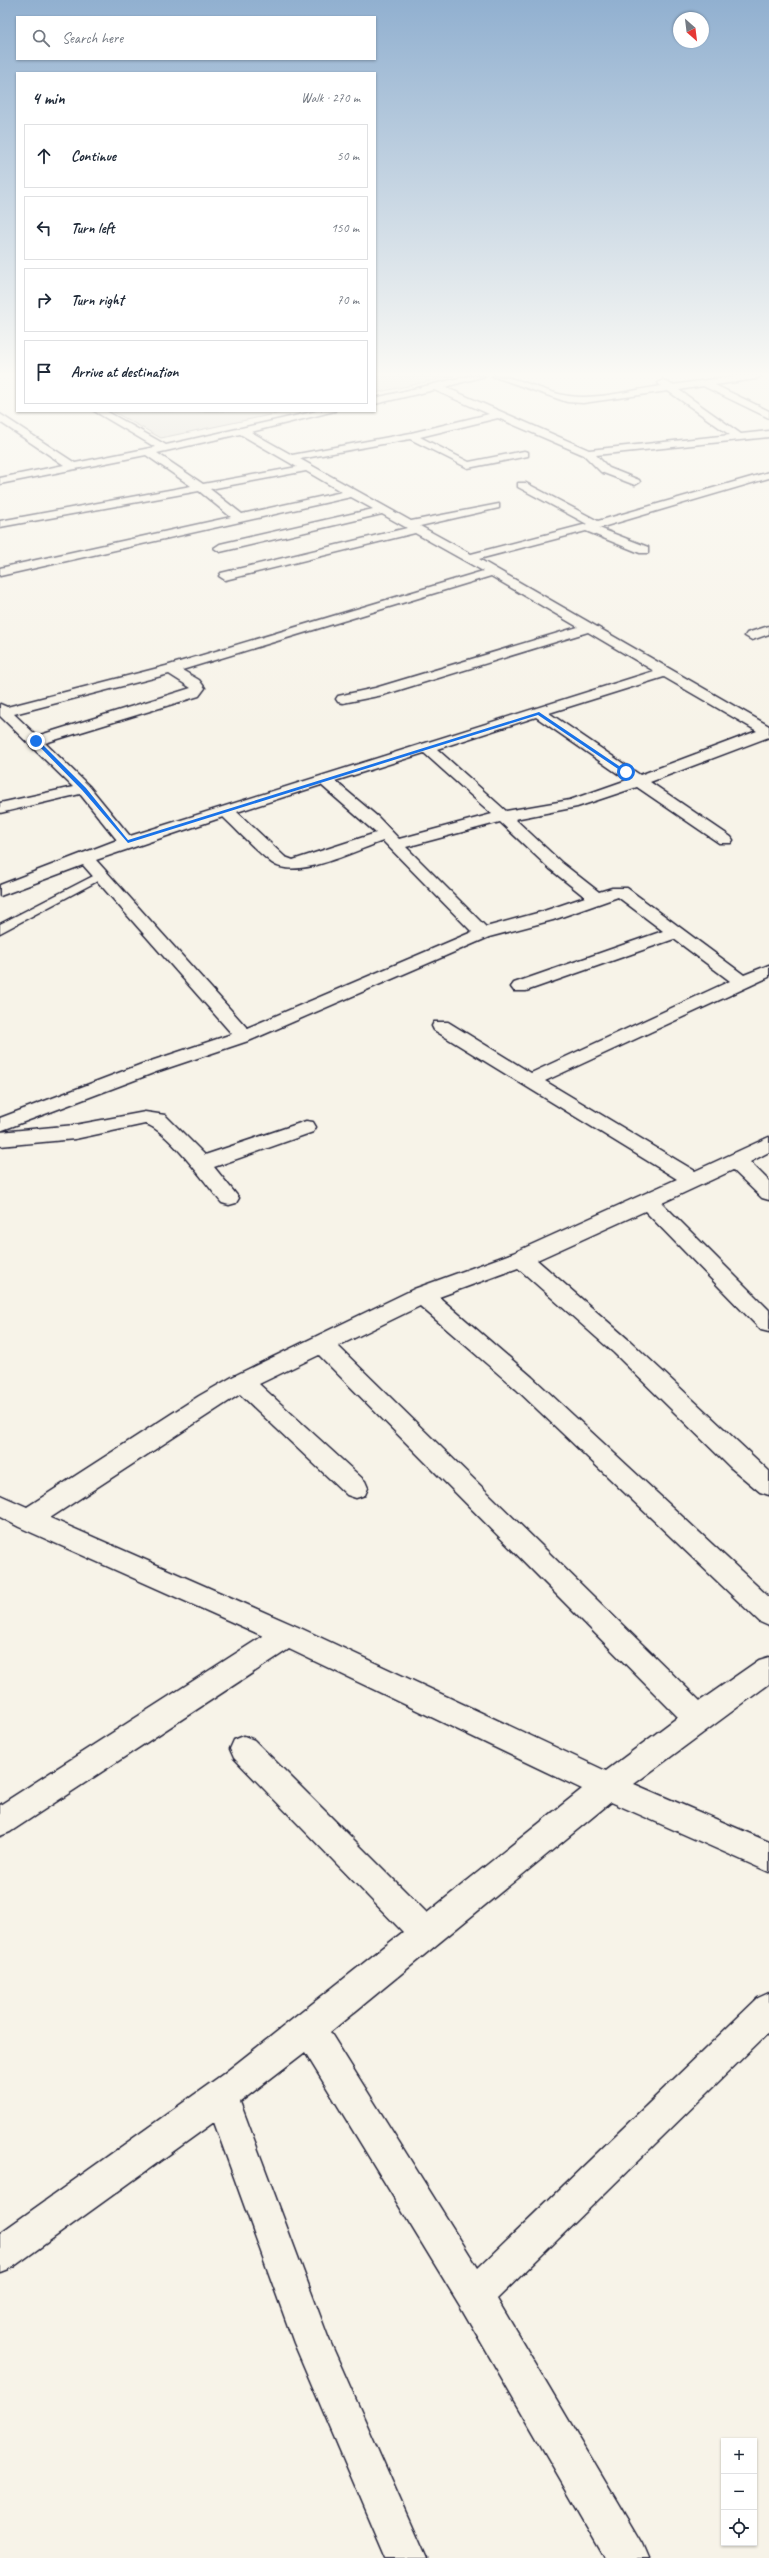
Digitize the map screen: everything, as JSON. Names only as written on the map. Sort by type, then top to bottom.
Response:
[{"type":"street","points":[[0,524],[161,495]]},
{"type":"street","points":[[211,495],[239,517]]},
{"type":"street","points":[[0,572],[239,517],[341,495]]},
{"type":"street","points":[[356,495],[470,558],[768,732]]},
{"type":"street","points":[[540,495],[593,527],[644,550]]},
{"type":"street","points":[[470,558],[593,527],[700,495]]},
{"type":"street","points":[[225,576],[495,506]]},
{"type":"street","points":[[220,548],[383,510]]},
{"type":"street","points":[[2,710],[171,669],[492,572]]},
{"type":"street","points":[[343,699],[378,692],[588,628]]},
{"type":"street","points":[[752,636],[769,630]]},
{"type":"street","points":[[36,741],[194,693],[198,688],[194,683],[171,669]]},
{"type":"street","points":[[0,891],[128,842],[539,713],[664,672]]},
{"type":"street","points":[[2,710],[36,741],[84,789],[128,842]]},
{"type":"street","points":[[539,713],[725,840]]},
{"type":"street","points":[[226,811],[279,860],[291,865],[302,864],[390,840],[503,816],[572,804],[768,732]]},
{"type":"street","points":[[428,748],[556,866],[597,898]]},
{"type":"street","points":[[324,780],[372,820],[483,933]]},
{"type":"street","points":[[0,808],[84,789]]},
{"type":"street","points":[[86,858],[244,1036]]},
{"type":"street","points":[[0,1125],[149,1068],[244,1036],[483,933],[547,916],[597,898],[621,892],[677,932],[742,982]]},
{"type":"street","points":[[520,987],[677,932]]},
{"type":"street","points":[[529,1081],[769,970]]},
{"type":"street","points":[[441,1026],[692,1180]]},
{"type":"street","points":[[0,1139],[75,1132],[145,1118],[158,1120],[201,1164],[229,1198]]},
{"type":"street","points":[[201,1164],[306,1127]]},
{"type":"street","points":[[28,1520],[207,1402],[242,1382],[422,1295],[520,1258],[736,1161],[769,1144]]},
{"type":"street","points":[[736,1161],[769,1193]]},
{"type":"street","points":[[648,1201],[769,1324]]},
{"type":"street","points":[[520,1258],[622,1347],[739,1460],[769,1484]]},
{"type":"street","points":[[422,1295],[524,1383],[769,1614]]},
{"type":"street","points":[[321,1343],[697,1717]]},
{"type":"street","points":[[242,1382],[356,1488]]},
{"type":"street","points":[[0,1505],[28,1520],[288,1635],[607,1786],[769,1857]]},
{"type":"street","points":[[0,1822],[288,1635]]},
{"type":"street","points":[[0,2254],[221,2096],[309,2028],[607,1786],[697,1717],[769,1669]]},
{"type":"street","points":[[244,1749],[425,1933]]},
{"type":"street","points":[[475,2296],[769,2009]]},
{"type":"street","points":[[309,2028],[475,2296],[628,2558]]},
{"type":"street","points":[[221,2096],[312,2343],[406,2558]]},
{"type":"lane","points":[[0,929],[101,875]]},
{"type":"route","points":[[36,741],[84,789],[128,842],[539,713],[626,772]]}]
